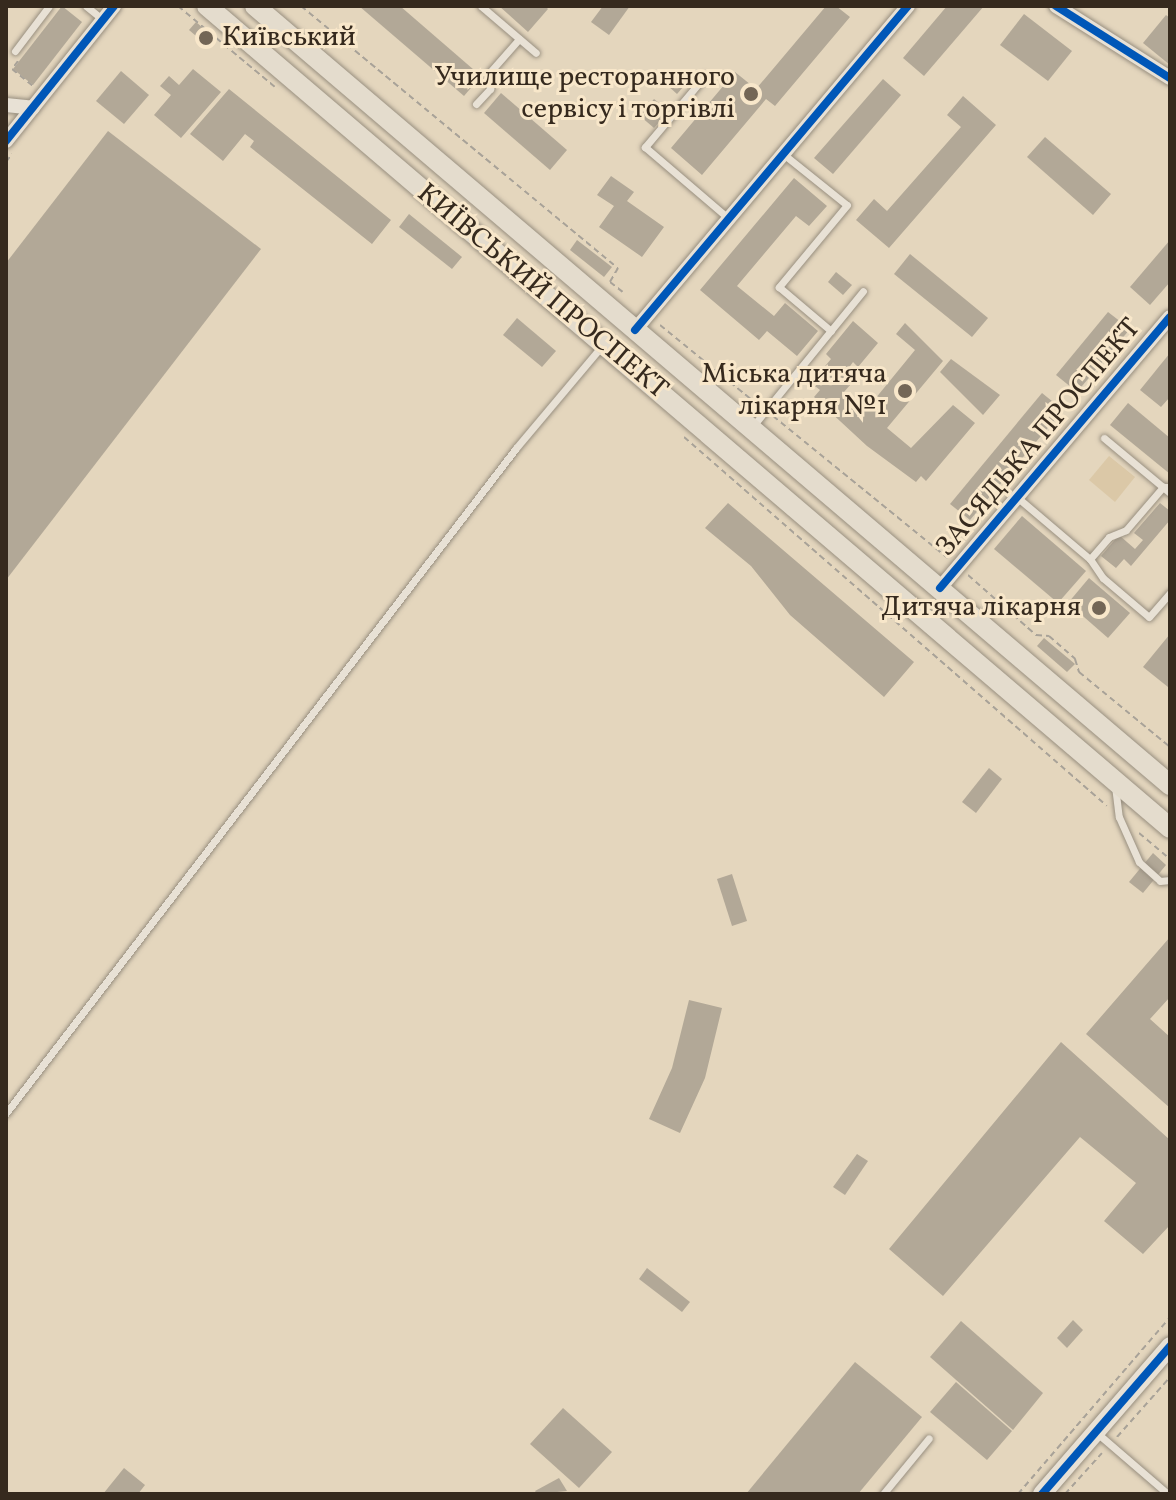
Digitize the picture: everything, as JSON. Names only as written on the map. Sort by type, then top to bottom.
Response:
[{"type":"main road","name":"КИЇВСЬКИЙ ПРОСПЕКТ","points":[[207,6],[1170,828]]},
{"type":"main road","name":"КИЇВСЬКИЙ ПРОСПЕКТ","points":[[255,6],[1170,785]]},
{"type":"main road","points":[[585,328],[595,332],[611,323],[605,304]]},
{"type":"main road","points":[[648,382],[645,364],[651,358],[669,359]]},
{"type":"street","points":[[6,141],[114,6]]},
{"type":"street","points":[[635,330],[908,6]]},
{"type":"street","points":[[1056,6],[1170,78]]},
{"type":"street","points":[[6,105],[33,108]]},
{"type":"street","name":"ЗАСЯДЬКА ПРОСПЕКТ","points":[[940,588],[1170,317]]},
{"type":"street","points":[[1042,1494],[1103,1438],[1170,1346]]},
{"type":"lane","points":[[15,51],[49,6]]},
{"type":"lane","points":[[86,6],[103,20]]},
{"type":"lane","points":[[481,6],[536,53]]},
{"type":"lane","points":[[476,104],[490,89],[490,72],[519,39]]},
{"type":"lane","points":[[704,77],[645,147],[728,218]]},
{"type":"lane","points":[[782,153],[847,205],[779,287],[831,331]]},
{"type":"lane","points":[[750,429],[863,291]]},
{"type":"lane","points":[[6,1113],[516,448],[603,344]]},
{"type":"lane","points":[[1090,559],[1109,537],[1126,530],[1168,489],[1104,438]]},
{"type":"lane","points":[[1018,498],[1090,559],[1103,578],[1149,617],[1170,593]]},
{"type":"lane","points":[[1114,780],[1119,817],[1139,862],[1160,881],[1170,880]]},
{"type":"lane","points":[[883,1494],[929,1438]]},
{"type":"lane","points":[[1103,1438],[1169,1494]]},
{"type":"path","points":[[301,6],[618,268],[610,282],[623,292]]},
{"type":"path","points":[[15,51],[22,56],[12,69],[43,94]]},
{"type":"path","points":[[660,325],[959,567],[1036,635],[1049,636],[1075,659],[1079,672],[1170,747]]},
{"type":"path","points":[[678,431],[1170,859]]},
{"type":"path","points":[[1018,1494],[1170,1317]]},
{"type":"path","points":[[1065,1494],[1103,1438],[1170,1377]]},
{"type":"shaded area","points":[[1109,456],[1135,477],[1115,502],[1089,480]]},
{"type":"building","points":[[62,6],[82,22],[33,85],[13,69]]},
{"type":"building","points":[[359,6],[400,6],[481,76],[464,96]]},
{"type":"building","points":[[499,6],[545,6],[548,9],[528,32]]},
{"type":"building","points":[[603,6],[630,6],[609,35],[591,22]]},
{"type":"building","name":"Училище ресторанного сервісу і торгівлі","points":[[826,6],[836,6],[850,17],[775,106],[766,99],[702,175],[671,148],[735,72],[756,89]]},
{"type":"building","points":[[947,6],[984,6],[924,76],[903,58]]},
{"type":"building","points":[[1024,14],[1072,51],[1048,81],[1000,45]]},
{"type":"building","points":[[1166,15],[1170,18],[1170,65],[1143,43]]},
{"type":"building","points":[[196,22],[216,39],[209,47],[189,30]]},
{"type":"building","points":[[193,69],[221,92],[181,138],[154,115],[171,95],[160,86],[169,76],[179,85]]},
{"type":"building","points":[[679,70],[690,79],[677,94],[667,85]]},
{"type":"building","points":[[121,71],[149,95],[124,124],[96,101]]},
{"type":"building","points":[[883,79],[901,95],[833,174],[814,158]]},
{"type":"building","points":[[229,89],[391,220],[372,244],[250,147],[254,141],[245,134],[223,161],[190,134]]},
{"type":"building","points":[[501,93],[567,150],[550,170],[484,113]]},
{"type":"building","points":[[963,96],[996,125],[889,248],[856,220],[874,199],[887,211],[961,127],[947,115]]},
{"type":"building","points":[[654,99],[669,111],[654,128],[640,116]]},
{"type":"building","points":[[108,131],[261,249],[6,580],[6,263]]},
{"type":"building","points":[[1045,137],[1111,194],[1093,215],[1027,157]]},
{"type":"building","points":[[611,176],[634,192],[627,201],[664,227],[642,257],[599,227],[614,206],[597,195]]},
{"type":"building","points":[[794,178],[827,206],[809,226],[796,216],[737,286],[774,316],[785,303],[818,331],[797,356],[767,331],[759,340],[700,290]]},
{"type":"building","points":[[409,214],[462,257],[452,269],[399,227]]},
{"type":"building","points":[[577,240],[612,267],[604,277],[570,250]]},
{"type":"building","points":[[1170,240],[1170,282],[1150,305],[1130,287]]},
{"type":"building","points":[[910,254],[988,318],[972,337],[894,274]]},
{"type":"building","points":[[836,272],[852,285],[843,295],[828,282]]},
{"type":"building","points":[[1108,312],[1130,329],[1077,392],[1056,375]]},
{"type":"building","points":[[517,318],[556,351],[542,367],[503,335]]},
{"type":"building","points":[[853,321],[878,343],[858,367],[853,362],[848,369],[857,377],[844,392],[866,410],[915,350],[896,334],[905,323],[943,361],[887,428],[911,448],[953,405],[975,423],[926,481],[921,476],[916,482],[867,446],[814,397],[820,390],[811,383],[831,359],[826,354]]},
{"type":"building","points":[[1170,353],[1170,397],[1161,407],[1140,390]]},
{"type":"building","points":[[951,359],[1000,395],[983,415],[940,372]]},
{"type":"building","points":[[1042,393],[1063,410],[970,520],[950,504]]},
{"type":"building","points":[[1128,403],[1170,438],[1170,474],[1110,425]]},
{"type":"building","points":[[728,503],[914,662],[884,697],[790,615],[751,566],[705,528]]},
{"type":"building","points":[[1160,503],[1170,511],[1170,520],[1131,566],[1124,559],[1116,568],[1101,556],[1119,535],[1135,549],[1143,540],[1134,533]]},
{"type":"building","points":[[1022,516],[1086,571],[1058,603],[994,549]]},
{"type":"building","name":"Дитяча лікарня","points":[[1089,578],[1130,613],[1108,638],[1068,603]]},
{"type":"building","points":[[1170,634],[1170,685],[1168,687],[1143,667]]},
{"type":"building","points":[[1044,638],[1075,664],[1067,672],[1037,646]]},
{"type":"building","points":[[989,768],[1002,779],[976,813],[962,802]]},
{"type":"building","points":[[1153,853],[1166,865],[1143,893],[1129,882]]},
{"type":"building","points":[[732,874],[747,921],[732,926],[717,879]]},
{"type":"building","points":[[1170,937],[1170,997],[1150,1019],[1170,1037],[1170,1108],[1086,1034]]},
{"type":"building","points":[[689,1000],[722,1008],[705,1078],[680,1133],[649,1119],[672,1068]]},
{"type":"building","points":[[1061,1042],[1170,1140],[1170,1225],[1143,1254],[1104,1221],[1136,1183],[1080,1137],[943,1296],[889,1249]]},
{"type":"building","points":[[857,1154],[868,1161],[845,1195],[833,1187]]},
{"type":"building","points":[[647,1268],[690,1302],[682,1312],[639,1279]]},
{"type":"building","points":[[1073,1320],[1083,1330],[1067,1348],[1057,1338]]},
{"type":"building","points":[[961,1321],[1043,1393],[1013,1430],[930,1357]]},
{"type":"building","points":[[855,1362],[922,1417],[858,1494],[746,1494]]},
{"type":"building","points":[[956,1382],[1012,1431],[987,1460],[930,1412]]},
{"type":"building","points":[[563,1408],[612,1452],[579,1488],[530,1444]]},
{"type":"building","points":[[124,1468],[145,1485],[138,1494],[103,1494]]},
{"type":"building","points":[[559,1478],[567,1491],[537,1494],[535,1491]]},
{"type":"cycle path","points":[[6,141],[114,6]]},
{"type":"cycle path","points":[[635,330],[908,6]]},
{"type":"cycle path","points":[[1056,6],[1170,78]]},
{"type":"cycle path","points":[[940,588],[1170,317]]},
{"type":"cycle path","points":[[1042,1494],[1170,1346]]},
{"type":"place","name":"Київський","points":[[206,38]]},
{"type":"place","name":"Училище ресторанного сервісу і торгівлі","points":[[751,94]]},
{"type":"place","name":"Міська дитяча лікарня №1","points":[[905,391]]},
{"type":"place","name":"Дитяча лікарня","points":[[1099,608]]}]
